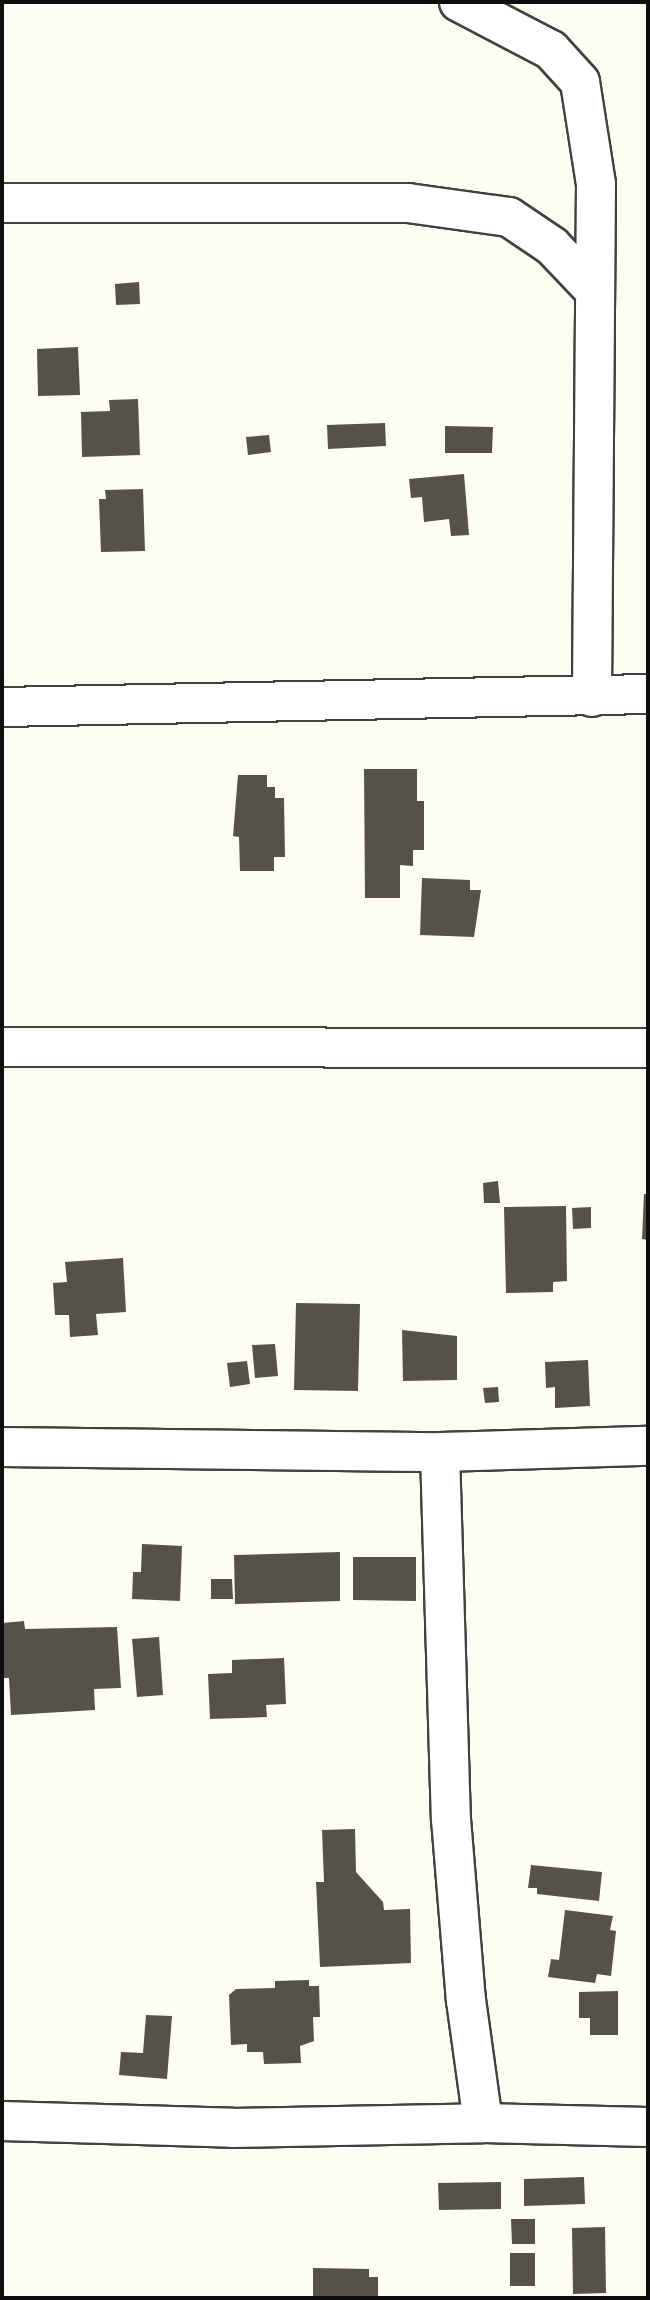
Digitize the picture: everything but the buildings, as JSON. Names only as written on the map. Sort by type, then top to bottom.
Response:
[{"type":"street","points":[[459,2],[551,50],[580,82],[596,184],[592,288],[592,697]]},
{"type":"street","points":[[2,204],[408,203],[509,216],[552,246],[592,288]]},
{"type":"street","points":[[2,707],[648,694]]},
{"type":"street","points":[[2,1047],[648,1048]]},
{"type":"street","points":[[2,1447],[440,1452],[648,1446]]},
{"type":"street","points":[[440,1452],[451,1819],[466,2000],[483,2123]]},
{"type":"street","points":[[2,2121],[233,2128],[483,2123],[648,2127]]}]
